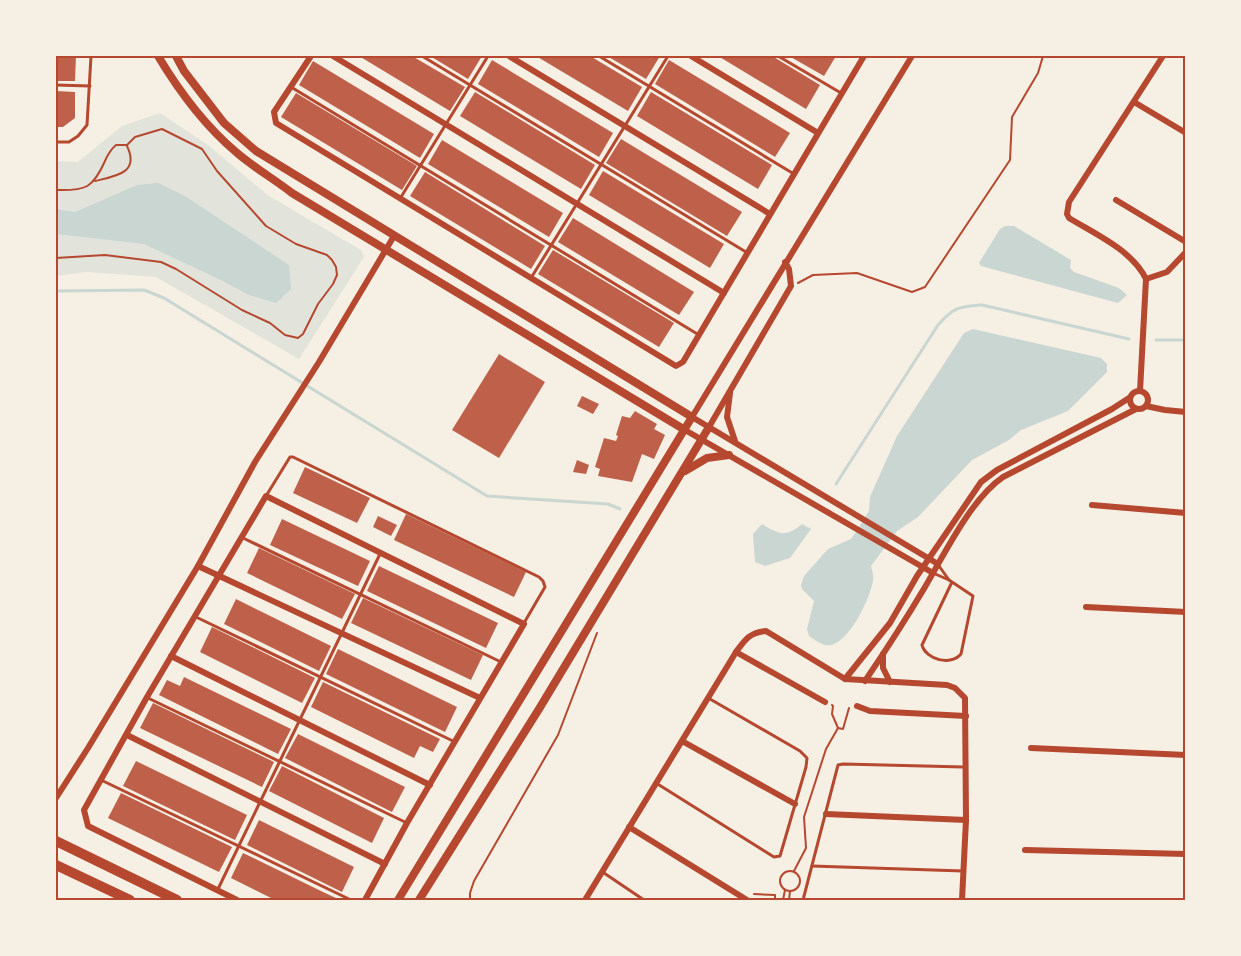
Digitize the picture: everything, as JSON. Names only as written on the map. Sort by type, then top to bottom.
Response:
[{"type":"main road","points":[[56,841],[177,900]]},
{"type":"main road","points":[[56,865],[130,900]]},
{"type":"street","points":[[158,56],[205,122],[236,152],[292,193],[701,440],[933,573]]},
{"type":"street","points":[[176,56],[184,71],[224,123],[256,151],[938,564]]},
{"type":"street","points":[[311,56],[274,112],[276,123],[676,366],[683,362],[864,56]]},
{"type":"street","points":[[333,56],[723,293]]},
{"type":"street","points":[[509,56],[770,214]]},
{"type":"street","points":[[691,56],[818,133]]},
{"type":"street","points":[[398,900],[912,56]]},
{"type":"street","points":[[1140,391],[1146,279],[1142,271],[1122,251],[1069,218],[1067,214],[1069,202],[1164,56]]},
{"type":"street","points":[[1134,102],[1185,133]]},
{"type":"street","points":[[1116,200],[1185,242]]},
{"type":"street","points":[[56,798],[198,566],[255,462],[319,362],[394,236]]},
{"type":"street","points":[[1146,279],[1167,272],[1185,252]]},
{"type":"street","points":[[419,900],[539,710],[682,473],[791,286],[789,269],[785,262]]},
{"type":"street","points":[[731,390],[727,417],[735,442]]},
{"type":"street","points":[[845,679],[890,623],[923,567],[981,482],[997,470],[1129,398],[1132,393],[1140,391]]},
{"type":"street","points":[[1140,391],[1147,397],[1146,406]]},
{"type":"street","points":[[1129,398],[1130,404],[1136,409]]},
{"type":"street","points":[[865,681],[988,489],[1003,477],[1136,409],[1146,406],[1185,412]]},
{"type":"street","points":[[1061,436],[1065,445]]},
{"type":"street","points":[[1031,452],[1036,460]]},
{"type":"street","points":[[682,473],[707,458],[729,456]]},
{"type":"street","points":[[237,900],[88,826],[84,810],[147,697],[266,496],[524,624],[407,823],[365,900]]},
{"type":"street","points":[[1092,505],[1185,513]]},
{"type":"street","points":[[198,566],[480,698]]},
{"type":"street","points":[[1086,607],[1185,612]]},
{"type":"street","points":[[890,623],[899,629]]},
{"type":"street","points":[[585,900],[736,652],[748,636],[766,631],[845,679],[947,685],[955,688],[965,698],[966,820],[962,900]]},
{"type":"street","points":[[736,652],[825,702]]},
{"type":"street","points":[[883,654],[883,668],[890,682]]},
{"type":"street","points":[[171,656],[430,785]]},
{"type":"street","points":[[857,706],[870,711],[966,716]]},
{"type":"street","points":[[127,735],[385,864]]},
{"type":"street","points":[[682,741],[795,804]]},
{"type":"street","points":[[1031,748],[1185,755]]},
{"type":"street","points":[[826,814],[966,820]]},
{"type":"street","points":[[629,827],[748,900]]},
{"type":"street","points":[[1025,850],[1185,854]]},
{"type":"lane","points":[[56,142],[69,142],[78,136],[87,125],[91,56]]},
{"type":"lane","points":[[422,56],[747,253]]},
{"type":"lane","points":[[400,199],[488,56]]},
{"type":"lane","points":[[599,56],[794,174]]},
{"type":"lane","points":[[531,278],[668,56]]},
{"type":"lane","points":[[778,56],[841,94]]},
{"type":"lane","points":[[56,84],[90,86]]},
{"type":"lane","points":[[291,87],[699,335]]},
{"type":"lane","points":[[266,496],[290,457],[294,457],[539,577],[544,587],[524,624]]},
{"type":"lane","points":[[241,537],[501,662]]},
{"type":"lane","points":[[217,890],[381,553]]},
{"type":"lane","points":[[938,564],[951,581]]},
{"type":"lane","points":[[933,573],[951,581],[973,596],[961,654],[952,660],[931,658],[924,653],[922,645],[951,581]]},
{"type":"lane","points":[[194,617],[455,743]]},
{"type":"lane","points":[[147,697],[407,823]]},
{"type":"lane","points":[[656,783],[774,857],[780,856],[807,758],[800,751],[708,698]]},
{"type":"lane","points":[[803,900],[838,765],[966,767]]},
{"type":"lane","points":[[101,780],[351,900]]},
{"type":"lane","points":[[812,866],[963,872]]},
{"type":"lane","points":[[602,872],[644,900]]},
{"type":"path","points":[[791,286],[813,275],[857,273],[912,292],[926,287],[1010,160],[1012,117],[1038,73],[1043,56]]},
{"type":"path","points":[[56,258],[105,255],[161,262],[242,310],[270,323],[285,335],[298,338],[303,334],[318,304],[337,275],[332,260],[327,255],[296,244],[266,225],[217,171],[201,149],[194,145],[162,129],[135,137],[127,146]]},
{"type":"path","points":[[95,181],[110,150],[116,145],[127,146]]},
{"type":"path","points":[[56,190],[79,190],[95,181],[123,174],[128,168],[131,156],[127,146]]},
{"type":"path","points":[[470,900],[474,881],[558,735],[598,629]]},
{"type":"path","points":[[825,702],[833,706],[832,714],[838,728]]},
{"type":"path","points":[[838,728],[843,729],[850,704],[857,706]]},
{"type":"path","points":[[794,871],[806,848],[804,817],[826,749],[838,728]]},
{"type":"path","points":[[789,870],[794,871],[800,877],[800,883],[796,889],[785,890],[779,881],[781,875],[789,870]]},
{"type":"path","points":[[783,900],[785,890]]},
{"type":"path","points":[[789,900],[790,891]]},
{"type":"path","points":[[748,900],[754,894],[775,895],[775,900]]},
{"type":"shaded area","points":[[160,113],[208,145],[269,196],[361,250],[364,257],[299,359],[156,277],[87,272],[56,276],[56,161],[78,162],[122,126]]},
{"type":"shaded area","points":[[158,183],[185,196],[289,265],[291,289],[276,303],[249,295],[144,244],[56,234],[56,209],[75,212],[137,185]]},
{"type":"shaded area","points":[[1005,226],[1014,226],[1071,260],[1070,268],[1074,272],[1119,288],[1127,295],[1118,303],[981,266],[979,263],[1000,229]]},
{"type":"shaded area","points":[[973,329],[1101,358],[1107,364],[1107,372],[1068,411],[1021,430],[1009,440],[972,460],[918,517],[897,531],[871,566],[873,577],[868,598],[850,631],[834,644],[822,644],[809,636],[807,629],[814,601],[802,589],[804,576],[828,549],[851,539],[856,532],[869,511],[870,497],[897,436],[964,333]]},
{"type":"shaded area","points":[[762,524],[782,533],[787,533],[802,524],[811,529],[790,558],[765,566],[755,562],[753,534]]},
{"type":"building","points":[[56,56],[76,56],[75,81],[56,81]]},
{"type":"building","points":[[359,56],[412,56],[465,87],[450,111]]},
{"type":"building","points":[[430,56],[482,56],[468,79]]},
{"type":"building","points":[[536,56],[590,56],[642,87],[628,111]]},
{"type":"building","points":[[607,56],[660,56],[646,79]]},
{"type":"building","points":[[718,56],[772,56],[820,85],[806,109]]},
{"type":"building","points":[[789,56],[836,56],[824,76]]},
{"type":"building","points":[[492,60],[613,133],[599,157],[478,84]]},
{"type":"building","points":[[669,60],[790,133],[775,157],[655,84]]},
{"type":"building","points":[[313,61],[434,134],[420,158],[299,85]]},
{"type":"building","points":[[56,91],[75,92],[75,118],[63,127],[56,127]]},
{"type":"building","points":[[475,92],[595,165],[581,189],[460,116]]},
{"type":"building","points":[[651,92],[772,165],[758,189],[637,116]]},
{"type":"building","points":[[296,93],[417,166],[402,190],[281,117]]},
{"type":"building","points":[[621,139],[742,212],[727,236],[606,163]]},
{"type":"building","points":[[442,140],[563,213],[549,237],[428,164]]},
{"type":"building","points":[[603,171],[724,244],[710,268],[589,195]]},
{"type":"building","points":[[425,172],[545,246],[531,269],[410,196]]},
{"type":"building","points":[[573,218],[694,292],[679,315],[558,242]]},
{"type":"building","points":[[553,250],[674,323],[659,347],[538,274]]},
{"type":"building","points":[[499,354],[545,382],[499,458],[452,430]]},
{"type":"building","points":[[582,396],[599,404],[593,414],[577,406]]},
{"type":"building","points":[[635,411],[657,424],[654,429],[665,435],[654,459],[642,454],[632,482],[598,476],[600,469],[595,467],[604,438],[616,441],[622,416],[630,418]]},
{"type":"building","points":[[577,460],[589,465],[586,474],[573,472]]},
{"type":"building","points":[[305,467],[370,498],[357,523],[293,493]]},
{"type":"building","points":[[406,514],[526,572],[514,597],[394,540]]},
{"type":"building","points":[[378,516],[397,525],[391,536],[373,527]]},
{"type":"building","points":[[282,519],[370,561],[358,586],[270,545]]},
{"type":"building","points":[[259,548],[355,594],[342,619],[247,573]]},
{"type":"building","points":[[379,566],[498,623],[486,648],[367,591]]},
{"type":"building","points":[[363,598],[483,655],[471,680],[351,623]]},
{"type":"building","points":[[236,599],[331,646],[319,671],[224,624]]},
{"type":"building","points":[[212,627],[315,678],[302,703],[200,652]]},
{"type":"building","points":[[338,649],[457,707],[445,732],[326,674]]},
{"type":"building","points":[[184,677],[291,729],[278,754],[159,695],[167,680],[180,686]]},
{"type":"building","points":[[323,682],[440,739],[433,752],[420,746],[414,758],[311,707]]},
{"type":"building","points":[[153,703],[274,762],[262,787],[140,728]]},
{"type":"building","points":[[298,734],[405,787],[392,812],[285,758]]},
{"type":"building","points":[[136,761],[247,815],[235,840],[123,786]]},
{"type":"building","points":[[282,766],[384,818],[372,843],[269,791]]},
{"type":"building","points":[[121,793],[232,847],[219,872],[108,818]]},
{"type":"building","points":[[259,820],[354,867],[342,892],[247,845]]},
{"type":"building","points":[[243,853],[340,900],[276,900],[271,898],[231,878]]},
{"type":"waterway","points":[[56,291],[144,290],[164,298],[487,496],[608,504],[620,509]]},
{"type":"waterway","points":[[836,484],[938,325],[957,309],[982,305],[1129,339]]},
{"type":"waterway","points":[[1156,340],[1186,340]]}]
